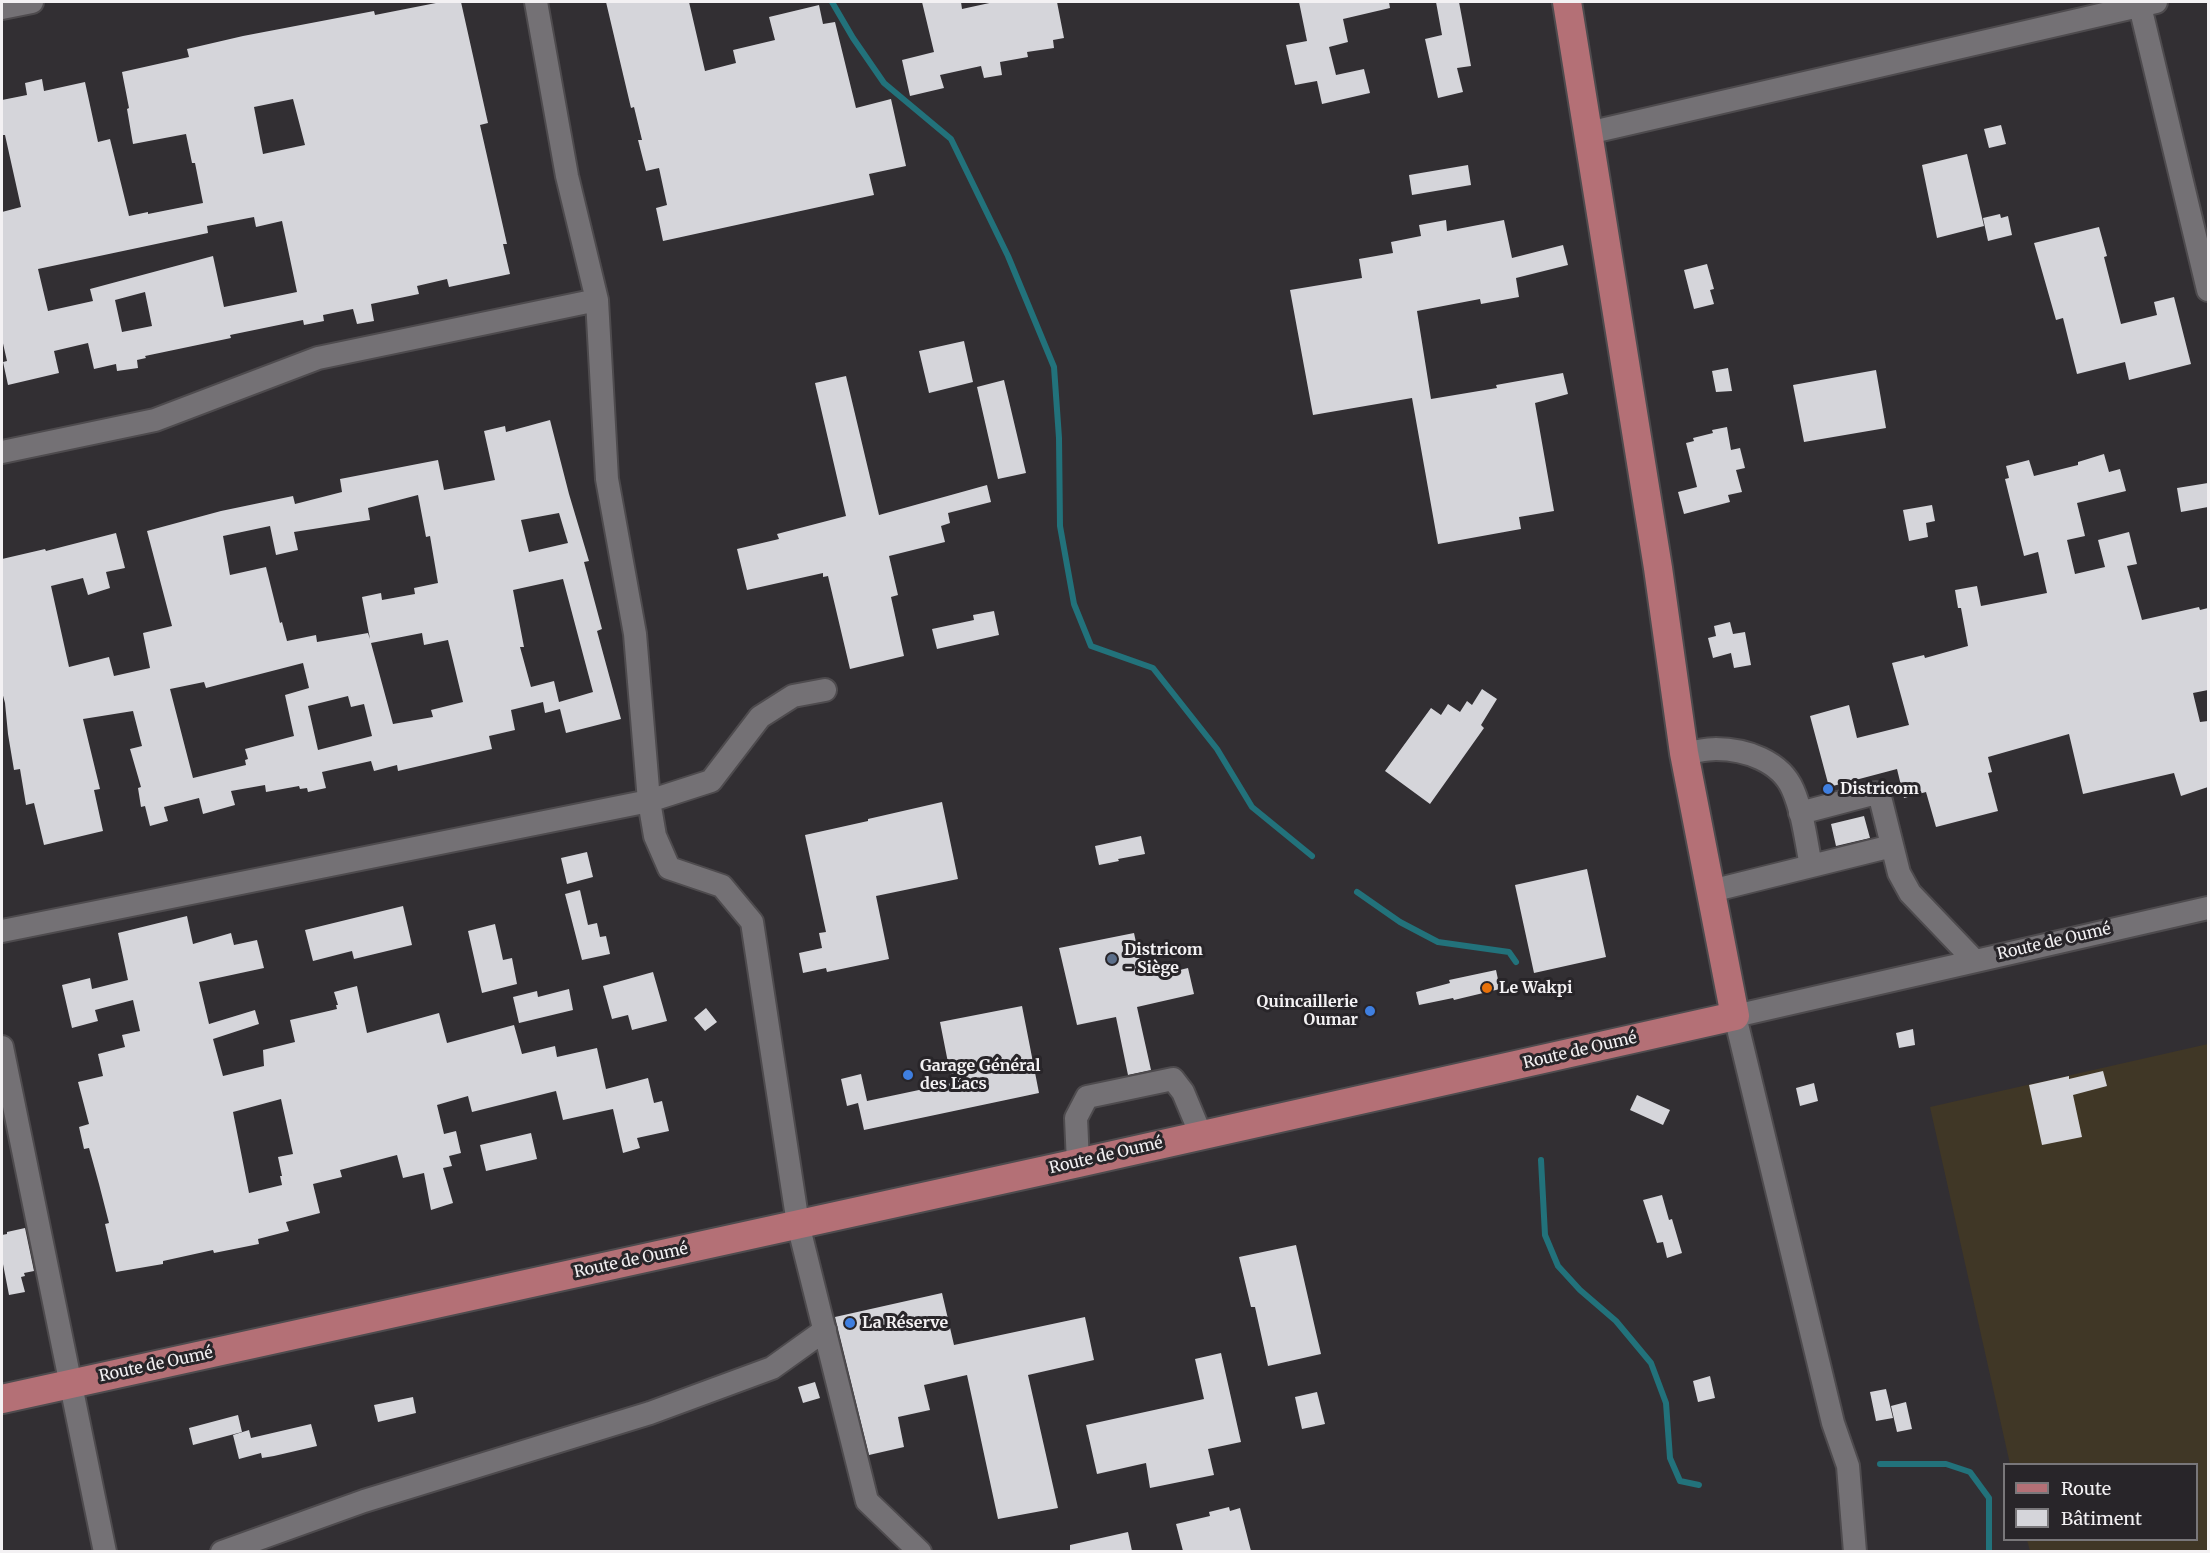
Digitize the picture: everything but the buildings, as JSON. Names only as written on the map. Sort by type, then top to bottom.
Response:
[{"type":"main road","points":[[1567,2],[1658,568],[1684,753],[1735,1016]]},
{"type":"main road","name":"Route de Oumé","points":[[2,1399],[1735,1016]]},
{"type":"street","points":[[2,8],[32,2]]},
{"type":"street","points":[[536,2],[567,176],[597,300],[607,479],[635,634],[649,801],[655,836],[669,868],[722,886],[752,922],[798,1224],[867,1501],[920,1551]]},
{"type":"street","points":[[1588,133],[2145,3],[2208,290]]},
{"type":"street","points":[[2,452],[155,420],[318,358],[597,300]]},
{"type":"street","points":[[2,931],[649,801],[711,781],[760,717],[793,696],[825,690]]},
{"type":"street","points":[[1684,753],[1714,749],[1732,750],[1764,759],[1784,774],[1793,789],[1811,866]]},
{"type":"street","points":[[1800,813],[1876,793],[1881,801],[1899,873],[1910,893],[1974,960]]},
{"type":"street","points":[[1712,891],[1892,846]]},
{"type":"street","name":"Route de Oumé","points":[[1735,1016],[2208,908]]},
{"type":"street","points":[[1735,1016],[1830,1411],[1848,1466],[1855,1551]]},
{"type":"street","points":[[2,1047],[105,1551]]},
{"type":"street","points":[[1078,1163],[1076,1118],[1087,1097],[1173,1079],[1183,1092],[1201,1135]]},
{"type":"street","points":[[222,1551],[364,1501],[650,1413],[772,1368],[825,1330]]},
{"type":"shaded area","points":[[2208,1044],[2208,1551],[2030,1551],[2027,1541],[2198,1541],[2198,1463],[2010,1463],[1930,1107]]},
{"type":"waterway","points":[[832,2],[884,83],[951,139],[1008,256],[1054,367],[1059,438],[1060,526],[1074,604],[1091,646],[1153,668],[1217,749],[1252,807],[1312,856]]},
{"type":"waterway","points":[[1357,892],[1400,922],[1438,942],[1509,952],[1516,962]]},
{"type":"waterway","points":[[1541,1160],[1545,1235],[1558,1266],[1580,1290],[1616,1321],[1651,1363],[1666,1403],[1670,1458],[1680,1481],[1699,1485]]},
{"type":"waterway","points":[[1880,1464],[1946,1464],[1970,1472],[1989,1498],[1989,1552]]},
{"type":"place","name":"Districom","points":[[1828,789]]},
{"type":"place","name":"Districom - Siège","points":[[1112,959]]},
{"type":"place","name":"Le Wakpi","points":[[1487,988]]},
{"type":"place","name":"Quincaillerie Oumar","points":[[1370,1011]]},
{"type":"place","name":"Garage Général des Lacs","points":[[908,1075]]},
{"type":"place","name":"La Réserve","points":[[850,1323]]}]
